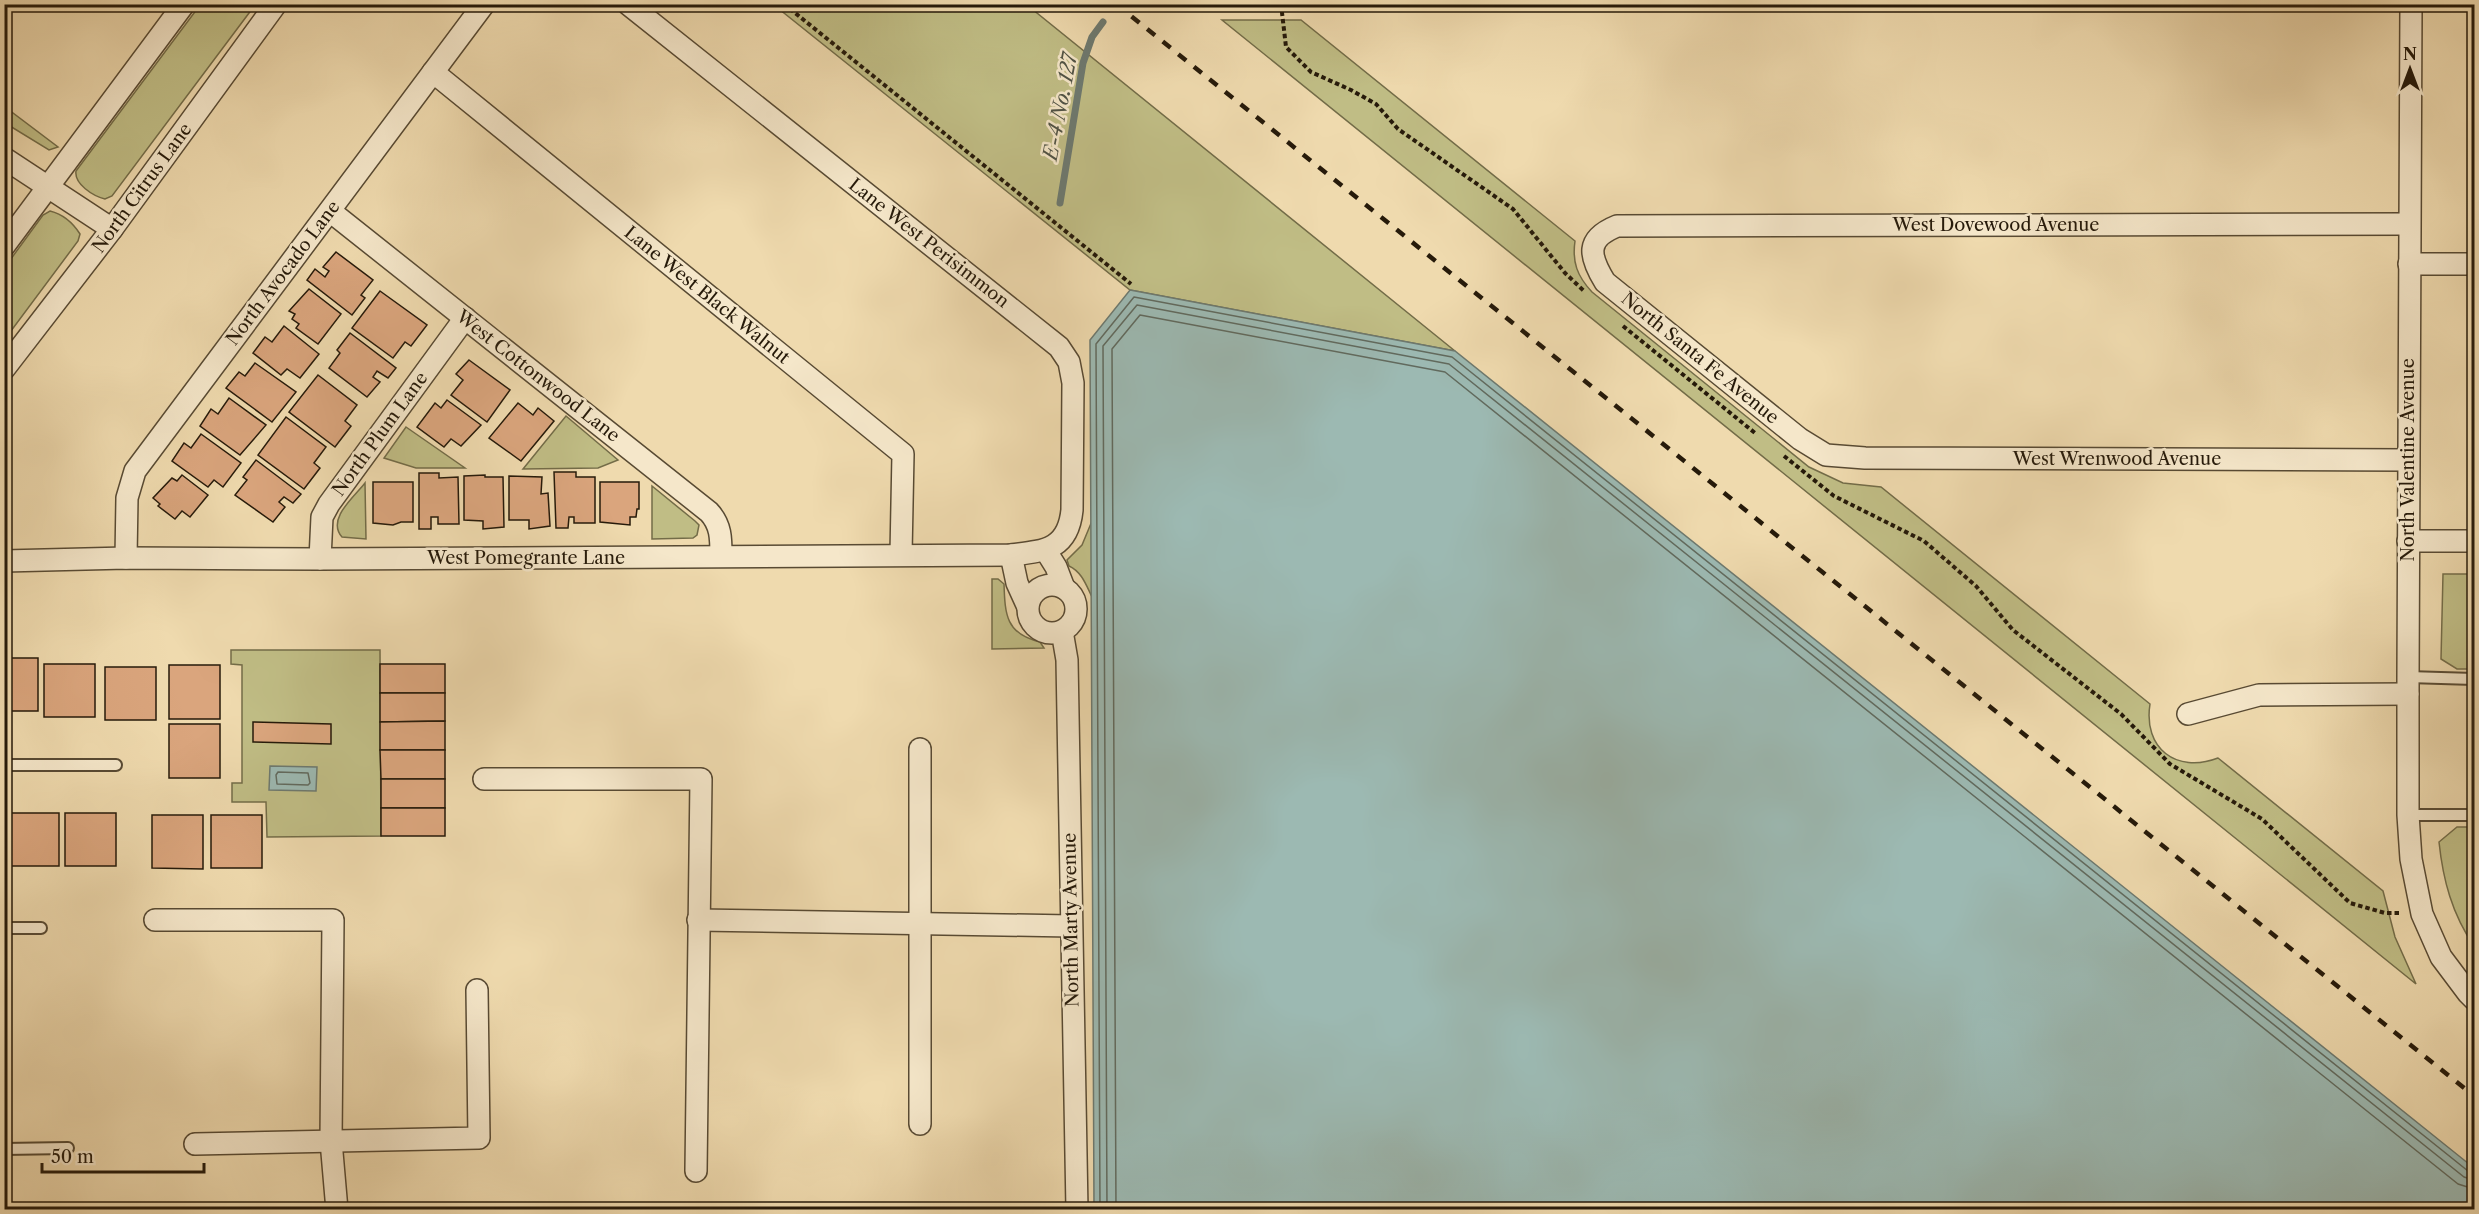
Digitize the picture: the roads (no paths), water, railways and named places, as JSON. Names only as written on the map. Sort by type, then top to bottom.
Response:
[{"type":"street","points":[[4,246],[184,4]]},
{"type":"street","name":"North Citrus Lane","points":[[4,369],[112,229],[276,4]]},
{"type":"street","name":"North Avocado Lane","points":[[126,558],[127,498],[135,471],[484,4]]},
{"type":"street","name":"Lane West Perisimmon","points":[[628,4],[1059,347],[1070,362],[1073,383],[1070,527],[1062,539],[1046,550]]},
{"type":"street","name":"North Valentine Avenue","points":[[2411,4],[2408,815],[2411,860],[2422,914],[2441,957],[2475,999]]},
{"type":"street","name":"Lane West Black Walnut","points":[[433,72],[903,454],[901,555]]},
{"type":"street","points":[[4,158],[112,229]]},
{"type":"street","name":"West Cottonwood Lane","points":[[330,211],[709,512],[716,519],[720,531],[721,556]]},
{"type":"street","name":"West Dovewood Avenue","points":[[1592,247],[1601,233],[1617,226],[2409,224]]},
{"type":"street","name":"North Santa Fe Avenue","points":[[1592,247],[1594,265],[1605,282],[1800,439],[1826,455]]},
{"type":"street","points":[[2409,264],[2475,264]]},
{"type":"street","name":"North Plum Lane","points":[[320,559],[322,517],[329,504],[465,318]]},
{"type":"street","name":"West Wrenwood Avenue","points":[[1826,455],[1877,458],[2408,460]]},
{"type":"street","points":[[2408,541],[2475,541]]},
{"type":"street","points":[[1011,555],[1017,583],[1027,605],[1029,620],[1040,631],[1048,634],[1062,631],[1071,624],[1076,609],[1075,601],[1064,588],[1046,550]]},
{"type":"street","name":"West Pomegrante Lane","points":[[4,561],[126,558],[1011,555],[1046,550]]},
{"type":"street","points":[[1027,605],[1030,597],[1041,587],[1056,585],[1064,588]]},
{"type":"street","name":"North Marty Avenue","points":[[1062,631],[1067,660],[1077,1209]]},
{"type":"street","points":[[2188,714],[2259,695],[2408,685]]},
{"type":"street","points":[[920,749],[920,1124]]},
{"type":"street","points":[[484,779],[701,779],[696,1171]]},
{"type":"street","points":[[155,920],[333,920],[331,1141],[337,1209]]},
{"type":"street","points":[[698,920],[1071,926]]},
{"type":"street","points":[[195,1144],[479,1138],[477,990]]},
{"type":"lane","points":[[2408,685],[2475,679]]},
{"type":"lane","points":[[4,765],[116,765]]},
{"type":"lane","points":[[2408,815],[2475,815]]},
{"type":"lane","points":[[4,928],[41,928]]},
{"type":"lane","points":[[4,1149],[68,1148]]},
{"type":"water","points":[[1130,290],[1455,351],[2474,1168],[2474,1209],[1094,1209],[1090,340]]},
{"type":"water","points":[[270,766],[317,767],[316,791],[269,790]]},
{"type":"waterway","name":"E-4 No. 127","points":[[1060,203],[1083,63],[1092,37],[1103,22]]},
{"type":"railway","points":[[1116,4],[2474,1096]]}]
